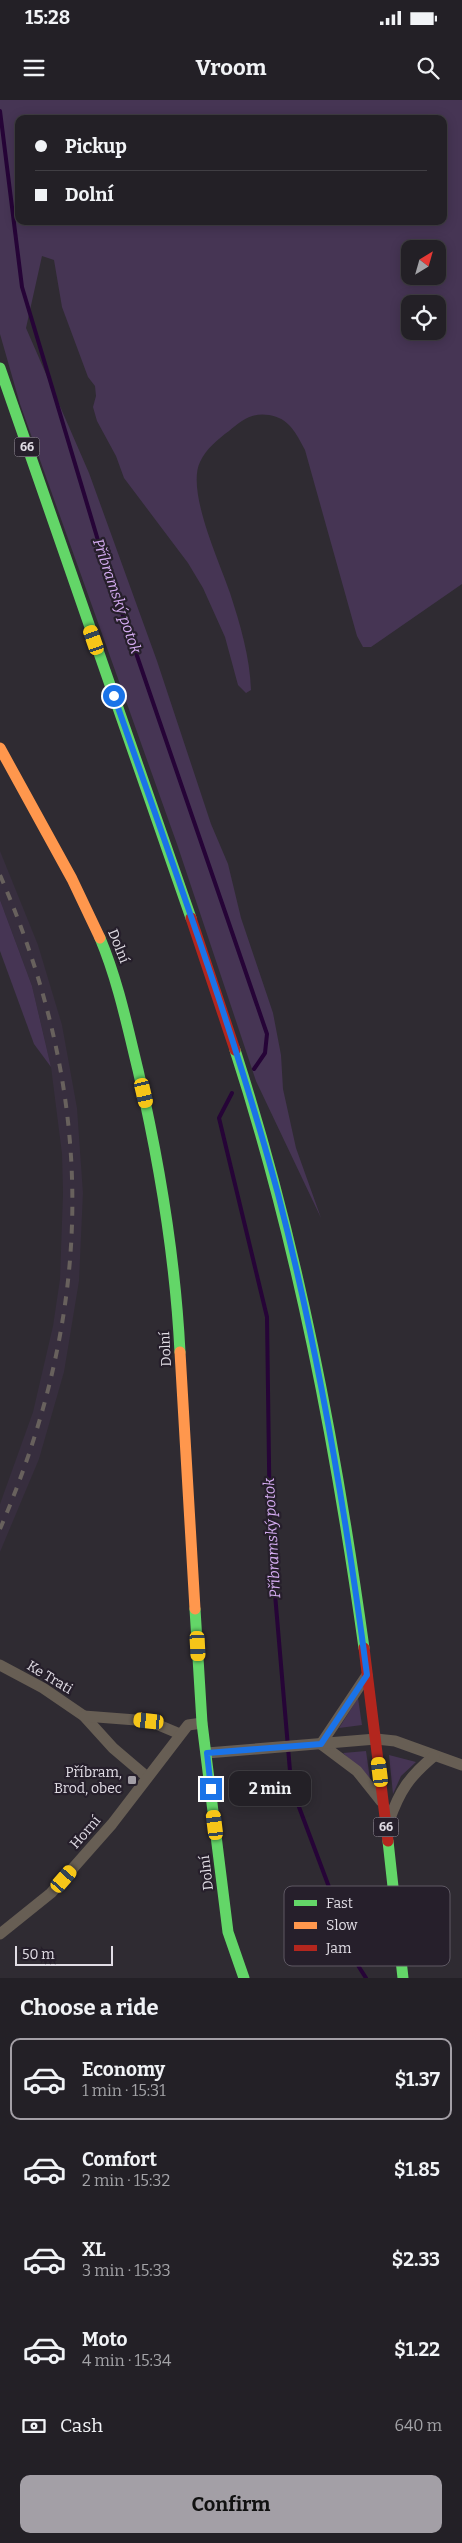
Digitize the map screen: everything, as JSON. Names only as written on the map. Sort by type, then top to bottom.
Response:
[{"type":"main road","name":"66","points":[[0,368],[167,847],[246,1085],[278,1194],[330,1425],[349,1537],[376,1739],[393,1886]]},
{"type":"main road","points":[[0,387],[13,406]]},
{"type":"main road","name":"Dolní","points":[[0,748],[85,904],[109,959],[118,986],[156,1146],[168,1211],[176,1278],[202,1723],[228,1932],[244,1978]]},
{"type":"street","name":"Ke Trati","points":[[0,1665],[43,1688],[84,1716],[112,1748],[146,1776]]},
{"type":"street","points":[[321,1744],[367,1675]]},
{"type":"street","name":"Ke Trati","points":[[84,1716],[149,1721],[180,1734]]},
{"type":"street","name":"Horní","points":[[0,1934],[51,1893],[112,1824],[146,1776],[188,1725],[202,1723]]},
{"type":"street","points":[[207,1753],[376,1739],[395,1741],[434,1756],[462,1764]]},
{"type":"street","points":[[321,1744],[357,1771],[384,1805]]},
{"type":"street","points":[[386,1827],[399,1793],[407,1781],[434,1756]]},
{"type":"shaded area","points":[[0,100],[462,100],[462,584],[371,647],[363,647],[357,636],[305,450],[295,432],[282,419],[263,414],[252,416],[238,424],[213,445],[200,462],[197,475],[197,490],[206,527],[230,593],[244,641],[249,665],[251,690],[246,693],[238,685],[225,637],[203,588],[188,563],[124,478],[116,456],[97,421],[93,407],[96,396],[95,386],[88,377],[62,307],[54,260],[42,256],[26,328],[89,473],[157,661],[211,824],[228,864],[241,918],[273,1013],[281,1055],[283,1089],[296,1148],[321,1218],[256,1081],[177,844],[20,404],[0,334]]},
{"type":"shaded area","points":[[0,851],[38,945],[62,1025],[77,1108],[83,1193],[79,1281],[64,1372],[39,1459],[0,1552],[0,1504],[33,1412],[53,1326],[60,1279],[63,1193],[62,1154],[51,1067],[32,986],[0,900]]},
{"type":"shaded area","points":[[0,900],[32,986],[51,1067],[34,1044],[0,951]]},
{"type":"shaded area","points":[[358,1698],[362,1725],[339,1728]]},
{"type":"shaded area","points":[[366,1751],[370,1779],[343,1753]]},
{"type":"shaded area","points":[[389,1755],[416,1762],[401,1776],[393,1794]]},
{"type":"waterway","name":"Příbramský potok","points":[[0,111],[22,287],[103,557],[267,1034],[265,1053],[254,1069]]},
{"type":"waterway","name":"Příbramský potok","points":[[232,1093],[219,1118],[267,1317],[270,1535],[290,1771],[299,1807],[329,1886]]},
{"type":"waterway","name":"Příbramský potok","points":[[359,1966],[366,1978]]},
{"type":"railway","points":[[0,875],[32,958],[54,1040],[68,1121],[72,1202],[68,1283],[54,1364],[32,1446],[0,1529]]},
{"type":"traffic: fast","points":[[0,368],[191,918]]},
{"type":"traffic: fast","points":[[100,938],[122,1003],[153,1140],[170,1245],[180,1352]]},
{"type":"traffic: fast","points":[[235,1050],[278,1197],[313,1346],[341,1497],[364,1648]]},
{"type":"traffic: fast","points":[[195,1609],[202,1723],[228,1932],[244,1978]]},
{"type":"traffic: fast","points":[[388,1841],[393,1886]]},
{"type":"traffic: fast","points":[[402,1966],[403,1978]]},
{"type":"traffic: slow","points":[[0,748],[72,879],[100,938]]},
{"type":"traffic: slow","points":[[180,1352],[195,1609]]},
{"type":"traffic: jam","points":[[191,918],[235,1050]]},
{"type":"traffic: jam","points":[[364,1648],[388,1841]]},
{"type":"place","name":"Příbram, Brod, obec","points":[[132,1780]]},
{"type":"route","points":[[114,696],[167,847],[246,1085],[278,1194],[330,1425],[349,1537],[367,1675],[347,1708],[321,1744],[207,1753],[211,1789]]}]
